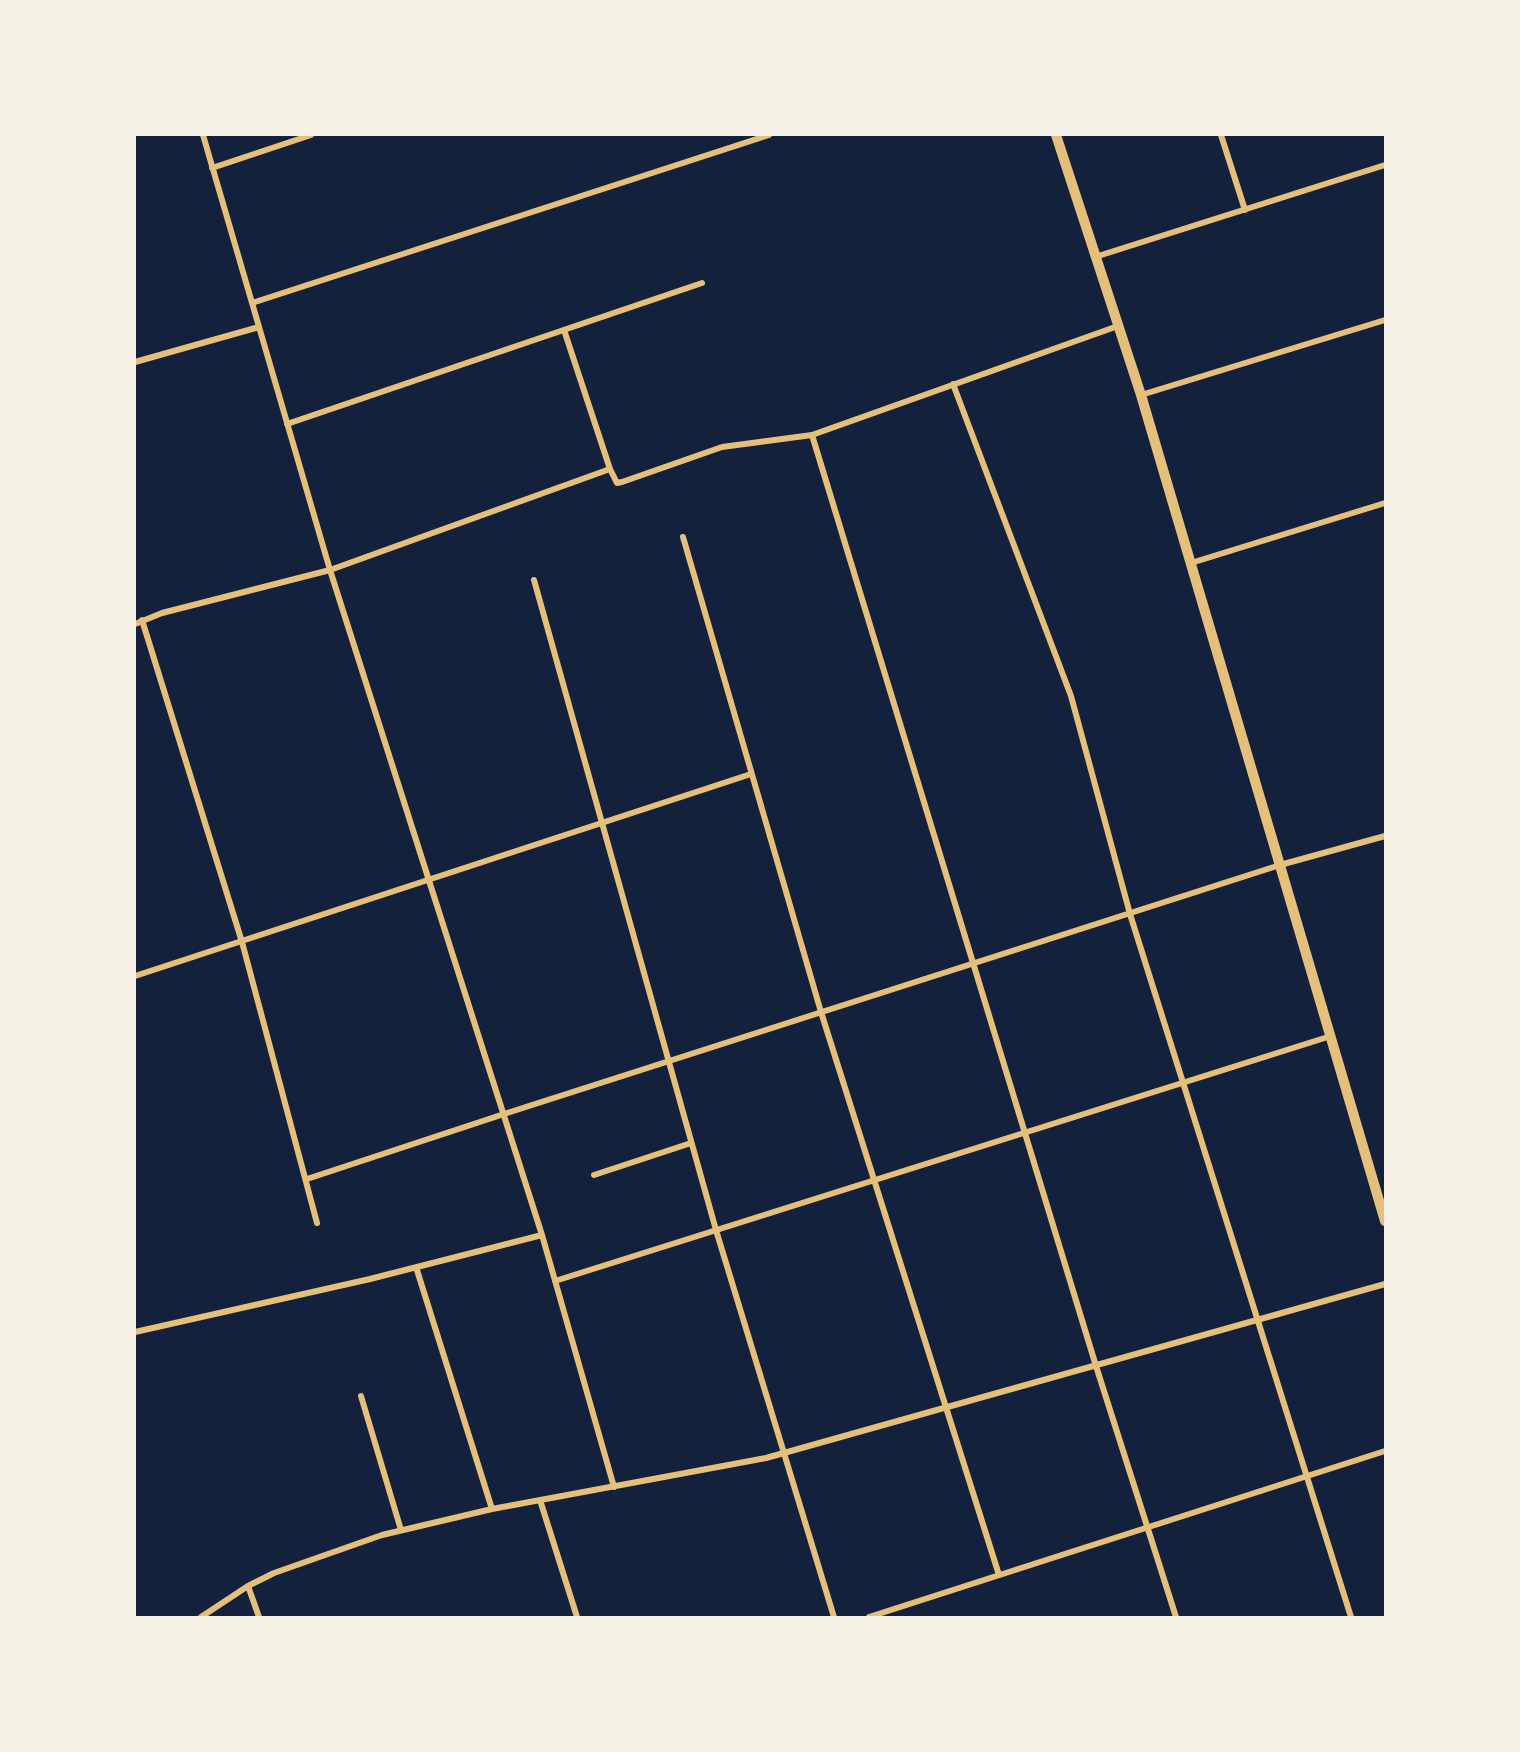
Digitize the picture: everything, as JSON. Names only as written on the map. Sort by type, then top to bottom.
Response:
[{"type":"street","points":[[203,135],[330,570],[542,1235],[614,1487]]},
{"type":"street","points":[[212,168],[310,135]]},
{"type":"street","points":[[252,303],[769,135]]},
{"type":"street","points":[[1056,135],[1141,394],[1385,1221]]},
{"type":"street","points":[[1221,135],[1245,210]]},
{"type":"street","points":[[1095,257],[1385,165]]},
{"type":"street","points":[[288,424],[702,283]]},
{"type":"street","points":[[1141,394],[1385,320]]},
{"type":"street","points":[[564,330],[614,481],[617,483],[722,447],[812,435],[1118,326]]},
{"type":"street","points":[[135,362],[259,327]]},
{"type":"street","points":[[953,384],[1071,696],[1130,914],[1351,1617]]},
{"type":"street","points":[[812,435],[1024,1133],[1176,1617]]},
{"type":"street","points":[[135,624],[162,613],[330,570],[610,469]]},
{"type":"street","points":[[1191,563],[1385,503]]},
{"type":"street","points":[[683,537],[821,1012],[999,1575]]},
{"type":"street","points":[[534,580],[716,1230],[834,1617]]},
{"type":"street","points":[[142,620],[242,942],[317,1223]]},
{"type":"street","points":[[135,976],[751,774]]},
{"type":"street","points":[[307,1179],[504,1113],[1280,865],[1385,836]]},
{"type":"street","points":[[555,1281],[1331,1036]]},
{"type":"street","points":[[594,1175],[692,1143]]},
{"type":"street","points":[[135,1332],[251,1307],[542,1235]]},
{"type":"street","points":[[416,1267],[492,1509]]},
{"type":"street","points":[[201,1617],[248,1586],[274,1573],[382,1534],[492,1509],[766,1458],[1385,1284]]},
{"type":"street","points":[[361,1396],[401,1530]]},
{"type":"street","points":[[869,1617],[1385,1451]]},
{"type":"street","points":[[540,1500],[577,1617]]},
{"type":"street","points":[[248,1586],[259,1617]]}]
